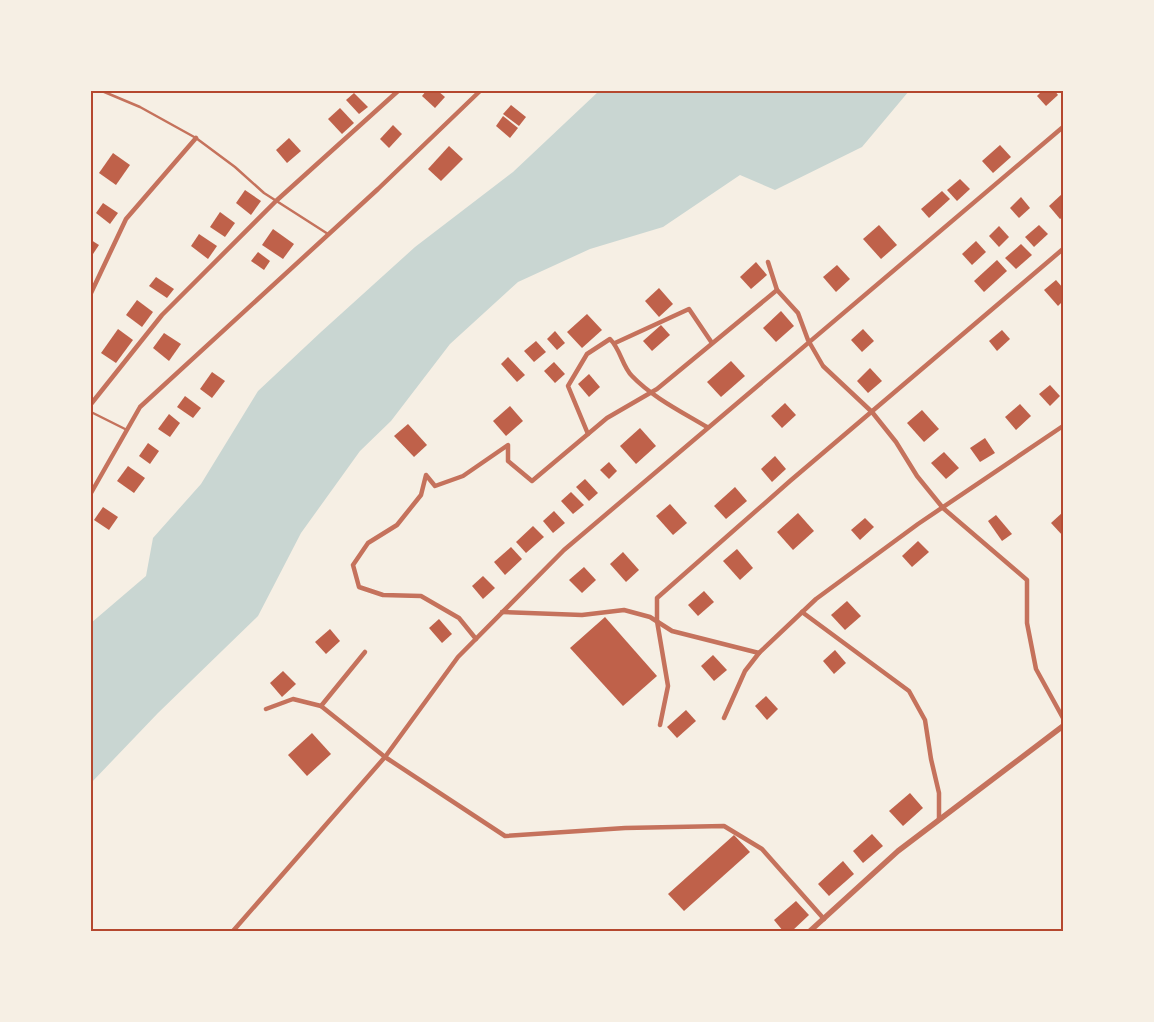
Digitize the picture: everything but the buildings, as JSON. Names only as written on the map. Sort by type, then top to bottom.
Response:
[{"type":"street","points":[[91,404],[162,315],[276,201],[398,91]]},
{"type":"street","points":[[91,493],[140,408],[329,234],[480,91]]},
{"type":"street","points":[[233,931],[385,757],[458,657],[564,550],[808,340],[1063,127]]},
{"type":"street","points":[[91,293],[126,219],[196,138]]},
{"type":"street","points":[[660,725],[668,686],[657,621],[657,598],[1063,249]]},
{"type":"street","points":[[768,262],[777,290],[798,313],[808,340],[823,366],[872,412],[896,442],[917,476],[942,508],[1027,580],[1027,623],[1036,669],[1063,718]]},
{"type":"street","points":[[476,639],[459,618],[421,596],[383,595],[359,587],[353,565],[368,543],[396,525],[421,495],[426,475],[435,486],[463,476],[508,445],[508,461],[532,481],[607,418],[652,392],[777,290]]},
{"type":"street","points":[[615,343],[689,309],[712,343]]},
{"type":"street","points":[[588,434],[568,386],[587,354],[610,339],[615,343],[630,375],[652,392],[707,427]]},
{"type":"street","points":[[724,718],[745,671],[759,653],[816,599],[942,508],[1063,426]]},
{"type":"street","points":[[502,612],[582,615],[624,610],[657,621],[672,631],[759,653]]},
{"type":"street","points":[[802,612],[909,691],[925,720],[939,793],[939,820]]},
{"type":"street","points":[[321,706],[365,652]]},
{"type":"street","points":[[266,709],[294,699],[321,706],[385,757],[505,836],[625,828],[724,826],[762,850],[824,919]]},
{"type":"street","points":[[810,931],[898,851],[1063,726]]},
{"type":"lane","points":[[102,91],[140,107],[196,138],[276,201],[329,234]]},
{"type":"lane","points":[[91,412],[127,430]]},
{"type":"shaded area","points":[[599,91],[909,91],[862,147],[775,190],[740,175],[663,227],[590,249],[518,282],[450,344],[391,421],[360,451],[301,533],[258,616],[158,713],[91,783],[91,623],[146,576],[153,538],[201,484],[258,391],[415,247],[513,172]]}]
